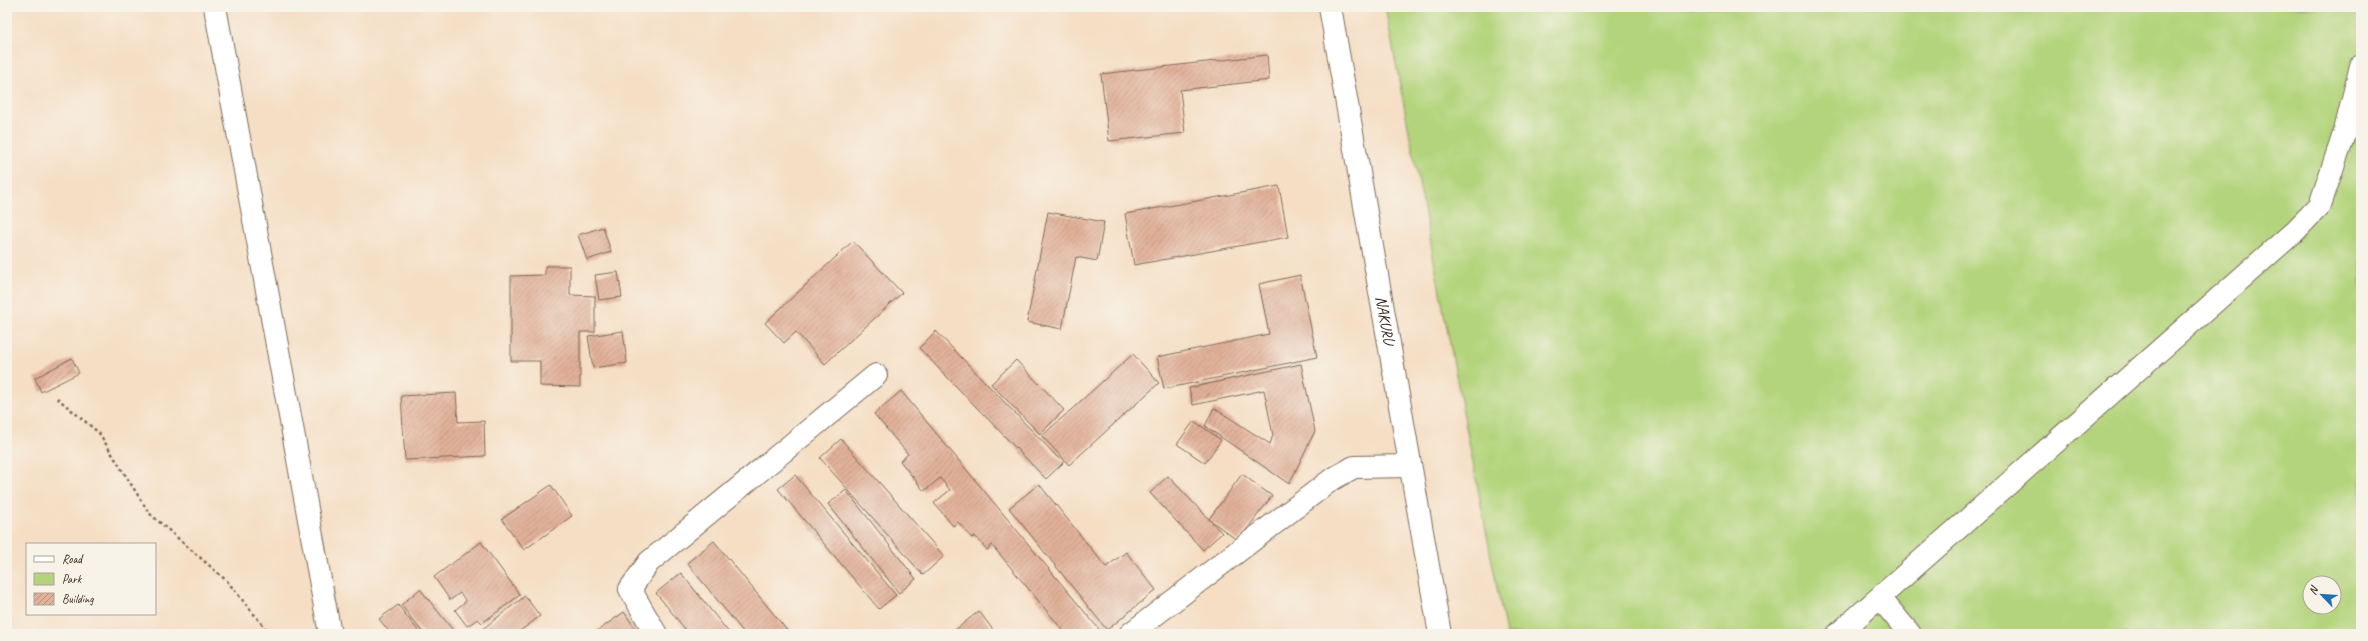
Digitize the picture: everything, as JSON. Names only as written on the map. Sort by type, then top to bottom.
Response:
[{"type":"street","points":[[215,7],[330,634]]},
{"type":"street","name":"NAKURU","points":[[1330,7],[1440,634]]},
{"type":"street","points":[[1838,634],[2295,231],[2320,205],[2341,144],[2361,66]]},
{"type":"street","points":[[656,634],[630,589],[649,562],[876,375]]},
{"type":"street","points":[[1130,634],[1331,480],[1354,467],[1410,466]]},
{"type":"street","points":[[1880,598],[1910,634]]},
{"type":"path","points":[[57,398],[99,433],[149,513],[227,581],[270,634]]},
{"type":"green space","points":[[1385,7],[2361,7],[2361,634],[1506,634]]},
{"type":"building","points":[[1267,55],[1269,80],[1180,90],[1185,133],[1109,141],[1101,74]]},
{"type":"building","points":[[1279,186],[1288,237],[1134,265],[1125,214]]},
{"type":"building","points":[[1048,212],[1104,222],[1097,261],[1076,257],[1062,329],[1027,322]]},
{"type":"building","points":[[603,227],[611,252],[587,260],[578,235]]},
{"type":"building","points":[[853,241],[902,293],[825,364],[796,332],[784,343],[765,323]]},
{"type":"building","points":[[545,266],[570,266],[570,295],[595,296],[595,332],[580,332],[580,387],[540,386],[540,361],[511,361],[511,276],[545,275]]},
{"type":"building","points":[[618,272],[622,297],[599,300],[595,275]]},
{"type":"building","points":[[1300,275],[1317,357],[1164,389],[1157,357],[1269,334],[1259,284]]},
{"type":"building","points":[[623,331],[627,363],[593,368],[588,336]]},
{"type":"building","points":[[936,331],[1063,463],[1046,479],[919,348]]},
{"type":"building","points":[[1133,354],[1159,383],[1069,465],[1042,436]]},
{"type":"building","points":[[72,358],[79,373],[41,392],[35,378]]},
{"type":"building","points":[[1016,360],[1064,410],[1040,434],[991,384]]},
{"type":"building","points":[[1301,364],[1315,431],[1289,484],[1205,426],[1214,408],[1270,444],[1273,435],[1264,390],[1193,405],[1189,388]]},
{"type":"building","points":[[901,391],[1103,634],[1066,634],[992,545],[987,550],[975,536],[972,538],[958,522],[953,526],[934,503],[950,490],[940,478],[924,491],[900,461],[908,454],[874,414]]},
{"type":"building","points":[[456,393],[458,422],[484,421],[485,456],[405,460],[401,396]]},
{"type":"building","points":[[1194,421],[1221,440],[1205,463],[1177,444]]},
{"type":"building","points":[[841,439],[944,556],[923,575],[820,458]]},
{"type":"building","points":[[1242,474],[1272,496],[1238,541],[1209,519]]},
{"type":"building","points":[[795,475],[896,595],[879,609],[778,489]]},
{"type":"building","points":[[1168,476],[1222,533],[1203,550],[1150,493]]},
{"type":"building","points":[[1039,484],[1106,567],[1126,552],[1156,590],[1107,630],[1009,508]]},
{"type":"building","points":[[551,485],[572,516],[524,550],[502,519]]},
{"type":"building","points":[[846,490],[916,579],[899,593],[828,504]]},
{"type":"building","points":[[714,541],[790,634],[745,634],[687,563]]},
{"type":"building","points":[[481,542],[520,595],[482,623],[478,619],[467,626],[455,610],[466,601],[460,593],[450,600],[434,577]]},
{"type":"building","points":[[681,573],[730,634],[689,634],[656,593]]},
{"type":"building","points":[[420,589],[456,634],[424,634],[401,605]]},
{"type":"building","points":[[525,596],[540,616],[516,634],[476,634]]},
{"type":"building","points":[[398,605],[421,634],[391,634],[379,619]]},
{"type":"building","points":[[979,611],[996,634],[950,634]]},
{"type":"building","points":[[624,612],[639,634],[593,634]]}]
